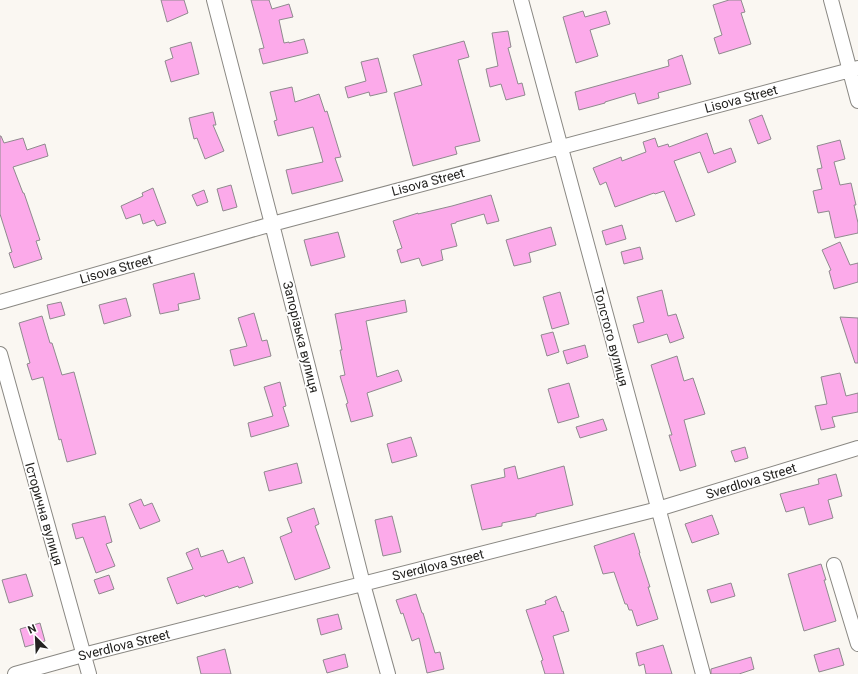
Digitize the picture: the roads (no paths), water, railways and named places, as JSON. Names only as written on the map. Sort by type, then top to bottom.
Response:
[{"type":"street","name":"Запорізька вулиця","points":[[214,0],[363,584],[388,674]]},
{"type":"street","name":"Толстого вулиця","points":[[521,0],[703,674]]},
{"type":"street","points":[[831,0],[854,69],[858,101]]},
{"type":"street","name":"Lisova Street","points":[[0,302],[272,224],[854,69]]},
{"type":"street","name":"Історична вулиця","points":[[0,354],[89,674]]},
{"type":"street","name":"Sverdlova Street","points":[[15,674],[83,654],[658,510],[858,448]]},
{"type":"street","points":[[834,565],[858,644]]}]
